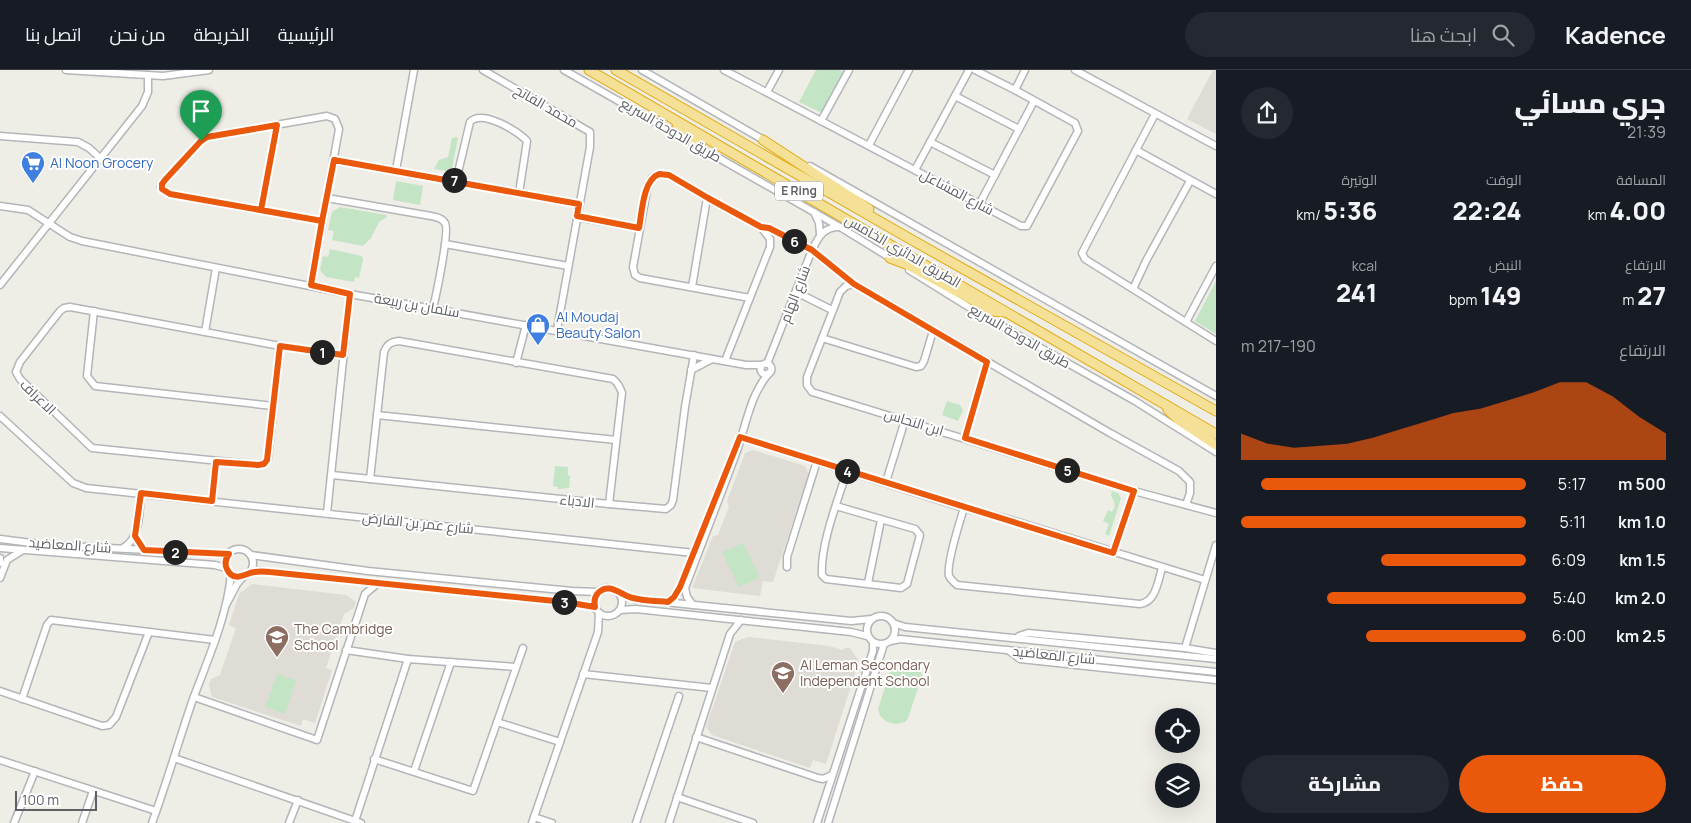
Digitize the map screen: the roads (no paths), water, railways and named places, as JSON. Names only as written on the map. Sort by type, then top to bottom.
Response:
[{"type":"highway","name":"الطريق الدائري الخامس","points":[[589,70],[1216,434]]},
{"type":"highway","name":"الطريق الدائري الخامس","points":[[616,70],[1216,412]]},
{"type":"highway","points":[[668,115],[701,147]]},
{"type":"highway","points":[[763,140],[870,209],[912,240]]},
{"type":"highway","points":[[890,258],[906,264],[993,311],[1008,312]]},
{"type":"highway","points":[[1164,403],[1176,417],[1216,445]]},
{"type":"street","points":[[66,70],[126,72],[163,76],[209,70]]},
{"type":"street","points":[[396,170],[414,70]]},
{"type":"street","name":"محمد الفاتح","points":[[483,70],[590,132],[590,147],[557,330]]},
{"type":"street","name":"طريق الدوحة السريع","points":[[564,70],[840,227],[975,311],[1135,401],[1216,452]]},
{"type":"street","name":"شارع المشاعل","points":[[724,70],[1020,226],[1027,226],[1078,131],[1074,123],[1015,90],[974,70]]},
{"type":"street","points":[[767,92],[779,70]]},
{"type":"street","points":[[821,121],[849,70]]},
{"type":"street","points":[[869,145],[908,70]]},
{"type":"street","points":[[915,170],[969,70]]},
{"type":"street","points":[[1015,90],[1025,70]]},
{"type":"street","points":[[1075,70],[1216,146]]},
{"type":"street","points":[[643,71],[1216,396]]},
{"type":"street","points":[[0,285],[142,106],[148,92],[148,75]]},
{"type":"street","points":[[955,96],[1019,129]]},
{"type":"street","points":[[980,204],[1034,101]]},
{"type":"street","points":[[1155,114],[1082,253],[1086,259],[1216,341]]},
{"type":"street","points":[[311,285],[339,129],[335,119],[327,116],[207,137],[165,180],[161,187],[170,194],[322,221]]},
{"type":"street","points":[[456,181],[470,122],[478,117],[496,121],[527,141],[519,193]]},
{"type":"street","points":[[261,210],[277,125]]},
{"type":"street","points":[[0,136],[78,142],[89,148],[100,158]]},
{"type":"street","points":[[930,142],[995,175]]},
{"type":"street","points":[[1136,150],[1216,194]]},
{"type":"street","points":[[334,160],[579,204]]},
{"type":"street","points":[[750,298],[640,278],[635,275],[633,267],[639,228],[646,190],[650,180],[659,174],[669,175],[761,227],[769,228],[812,250],[854,284],[1179,471],[1190,482],[1190,493],[1186,505]]},
{"type":"street","points":[[1133,289],[1146,261],[1190,181]]},
{"type":"street","points":[[327,198],[439,218],[444,221],[446,226],[445,244],[433,308]]},
{"type":"street","points":[[692,287],[708,198]]},
{"type":"street","name":"سلمان بن ربيعة","points":[[0,206],[28,210],[70,238],[82,241],[350,294],[754,365],[765,369]]},
{"type":"street","points":[[814,212],[819,223],[820,234],[829,228],[840,227]]},
{"type":"street","points":[[577,216],[639,228]]},
{"type":"street","points":[[725,361],[770,247],[770,239],[761,227]]},
{"type":"street","name":"شارع الهام","points":[[765,369],[820,234]]},
{"type":"street","points":[[445,244],[568,266]]},
{"type":"street","points":[[1186,322],[1216,266]]},
{"type":"street","points":[[206,332],[216,268]]},
{"type":"street","name":"ابن النحاس","points":[[854,284],[846,286],[840,292],[832,310],[807,376],[807,385],[812,392],[1134,491],[1216,513]]},
{"type":"street","points":[[796,292],[832,310]]},
{"type":"street","points":[[327,513],[350,294]]},
{"type":"street","name":"الاعراف","points":[[280,346],[268,458],[266,462],[258,465],[92,448],[16,374],[18,366],[64,308],[70,307],[280,346],[343,355]]},
{"type":"street","points":[[94,311],[87,376],[95,386],[273,406]]},
{"type":"street","points":[[516,363],[526,325]]},
{"type":"street","points":[[822,338],[916,367],[921,366],[924,361],[933,331]]},
{"type":"street","points":[[370,479],[384,352],[386,346],[394,342],[613,379],[619,385],[622,394],[609,504]]},
{"type":"street","name":"الادباء","points":[[332,475],[664,509],[671,505],[673,500],[694,355]]},
{"type":"street","points":[[692,370],[703,362],[713,359]]},
{"type":"street","points":[[965,438],[987,362]]},
{"type":"street","points":[[668,602],[678,592],[763,380],[765,369]]},
{"type":"street","points":[[378,415],[616,440]]},
{"type":"street","name":"شارع عمر بن الفارض","points":[[0,416],[78,486],[694,553]]},
{"type":"street","points":[[886,482],[905,420]]},
{"type":"street","points":[[740,437],[964,508],[1205,580]]},
{"type":"street","points":[[693,605],[686,597],[685,588],[738,448],[740,437]]},
{"type":"street","points":[[787,566],[787,557],[817,461]]},
{"type":"street","points":[[212,501],[216,462]]},
{"type":"street","points":[[836,506],[915,529],[920,535],[907,584],[901,588],[826,579],[822,575],[827,537],[836,506],[847,471]]},
{"type":"street","points":[[1113,553],[1134,491]]},
{"type":"street","points":[[123,549],[135,536],[141,493]]},
{"type":"street","points":[[964,508],[949,572],[957,585],[1140,604],[1147,602],[1152,597],[1162,568]]},
{"type":"street","points":[[868,584],[881,520]]},
{"type":"street","points":[[135,536],[144,550]]},
{"type":"street","name":"شارع المعاضيد","points":[[0,539],[47,545],[229,554]]},
{"type":"street","points":[[1185,648],[1216,545]]},
{"type":"street","name":"شارع المعاضيد","points":[[0,548],[215,564],[226,568]]},
{"type":"street","points":[[611,616],[605,616],[597,610],[573,603],[260,571],[236,577],[226,568],[226,560],[234,550],[240,549],[251,555],[368,571],[599,592],[608,588],[635,599],[851,621],[881,616],[890,620],[893,623],[895,632],[891,640],[884,644],[872,642]]},
{"type":"street","points":[[0,578],[7,560],[24,550]]},
{"type":"street","points":[[225,606],[237,584],[253,565],[251,555]]},
{"type":"street","points":[[0,558],[0,563]]},
{"type":"street","points":[[152,823],[215,640],[225,606],[231,574]]},
{"type":"street","points":[[358,581],[365,594]]},
{"type":"street","points":[[194,697],[317,740],[365,594],[378,583]]},
{"type":"street","points":[[598,632],[595,599],[599,592]]},
{"type":"street","points":[[620,594],[622,605],[620,610]]},
{"type":"street","points":[[552,823],[534,820],[598,632],[611,616],[620,610],[636,609],[741,620],[851,632],[867,636]]},
{"type":"street","points":[[722,618],[730,634]]},
{"type":"street","points":[[817,823],[873,651],[872,642],[867,636],[866,626],[872,619]]},
{"type":"street","points":[[22,699],[50,620],[215,640]]},
{"type":"street","points":[[669,823],[730,634],[741,620]]},
{"type":"street","name":"شارع المعاضيد","points":[[893,623],[905,626],[1216,659]]},
{"type":"street","points":[[0,691],[102,726],[110,725],[116,717],[149,632]]},
{"type":"street","points":[[1016,637],[1028,633],[1185,648],[1216,653]]},
{"type":"street","name":"شارع المعاضيد","points":[[891,640],[900,639],[1216,672]]},
{"type":"street","points":[[828,823],[884,644]]},
{"type":"street","points":[[374,759],[473,791],[523,648]]},
{"type":"street","points":[[346,650],[408,659],[516,667]]},
{"type":"street","points":[[1008,650],[1020,659],[1216,680]]},
{"type":"street","points":[[174,758],[358,822],[374,759],[408,659]]},
{"type":"street","points":[[1101,668],[1112,661]]},
{"type":"street","points":[[414,771],[451,662]]},
{"type":"street","points":[[583,674],[712,688]]},
{"type":"street","points":[[636,823],[679,696]]},
{"type":"street","points":[[497,722],[560,742]]},
{"type":"street","points":[[696,737],[818,778],[823,779],[832,775]]},
{"type":"street","points":[[0,760],[93,792],[156,811]]},
{"type":"street","points":[[14,823],[35,772]]},
{"type":"street","points":[[818,778],[823,782],[827,790]]},
{"type":"street","points":[[82,823],[93,792]]},
{"type":"street","points":[[676,797],[753,823]]},
{"type":"street","points":[[289,823],[298,800]]},
{"type":"place","name":"Al Noon Grocery","points":[[33,184]]},
{"type":"place","name":"Al Moudaj Beauty Salon","points":[[538,346]]},
{"type":"place","name":"The Cambridge School","points":[[277,658]]},
{"type":"place","name":"Al Leman Secondary Independent School","points":[[783,694]]}]
